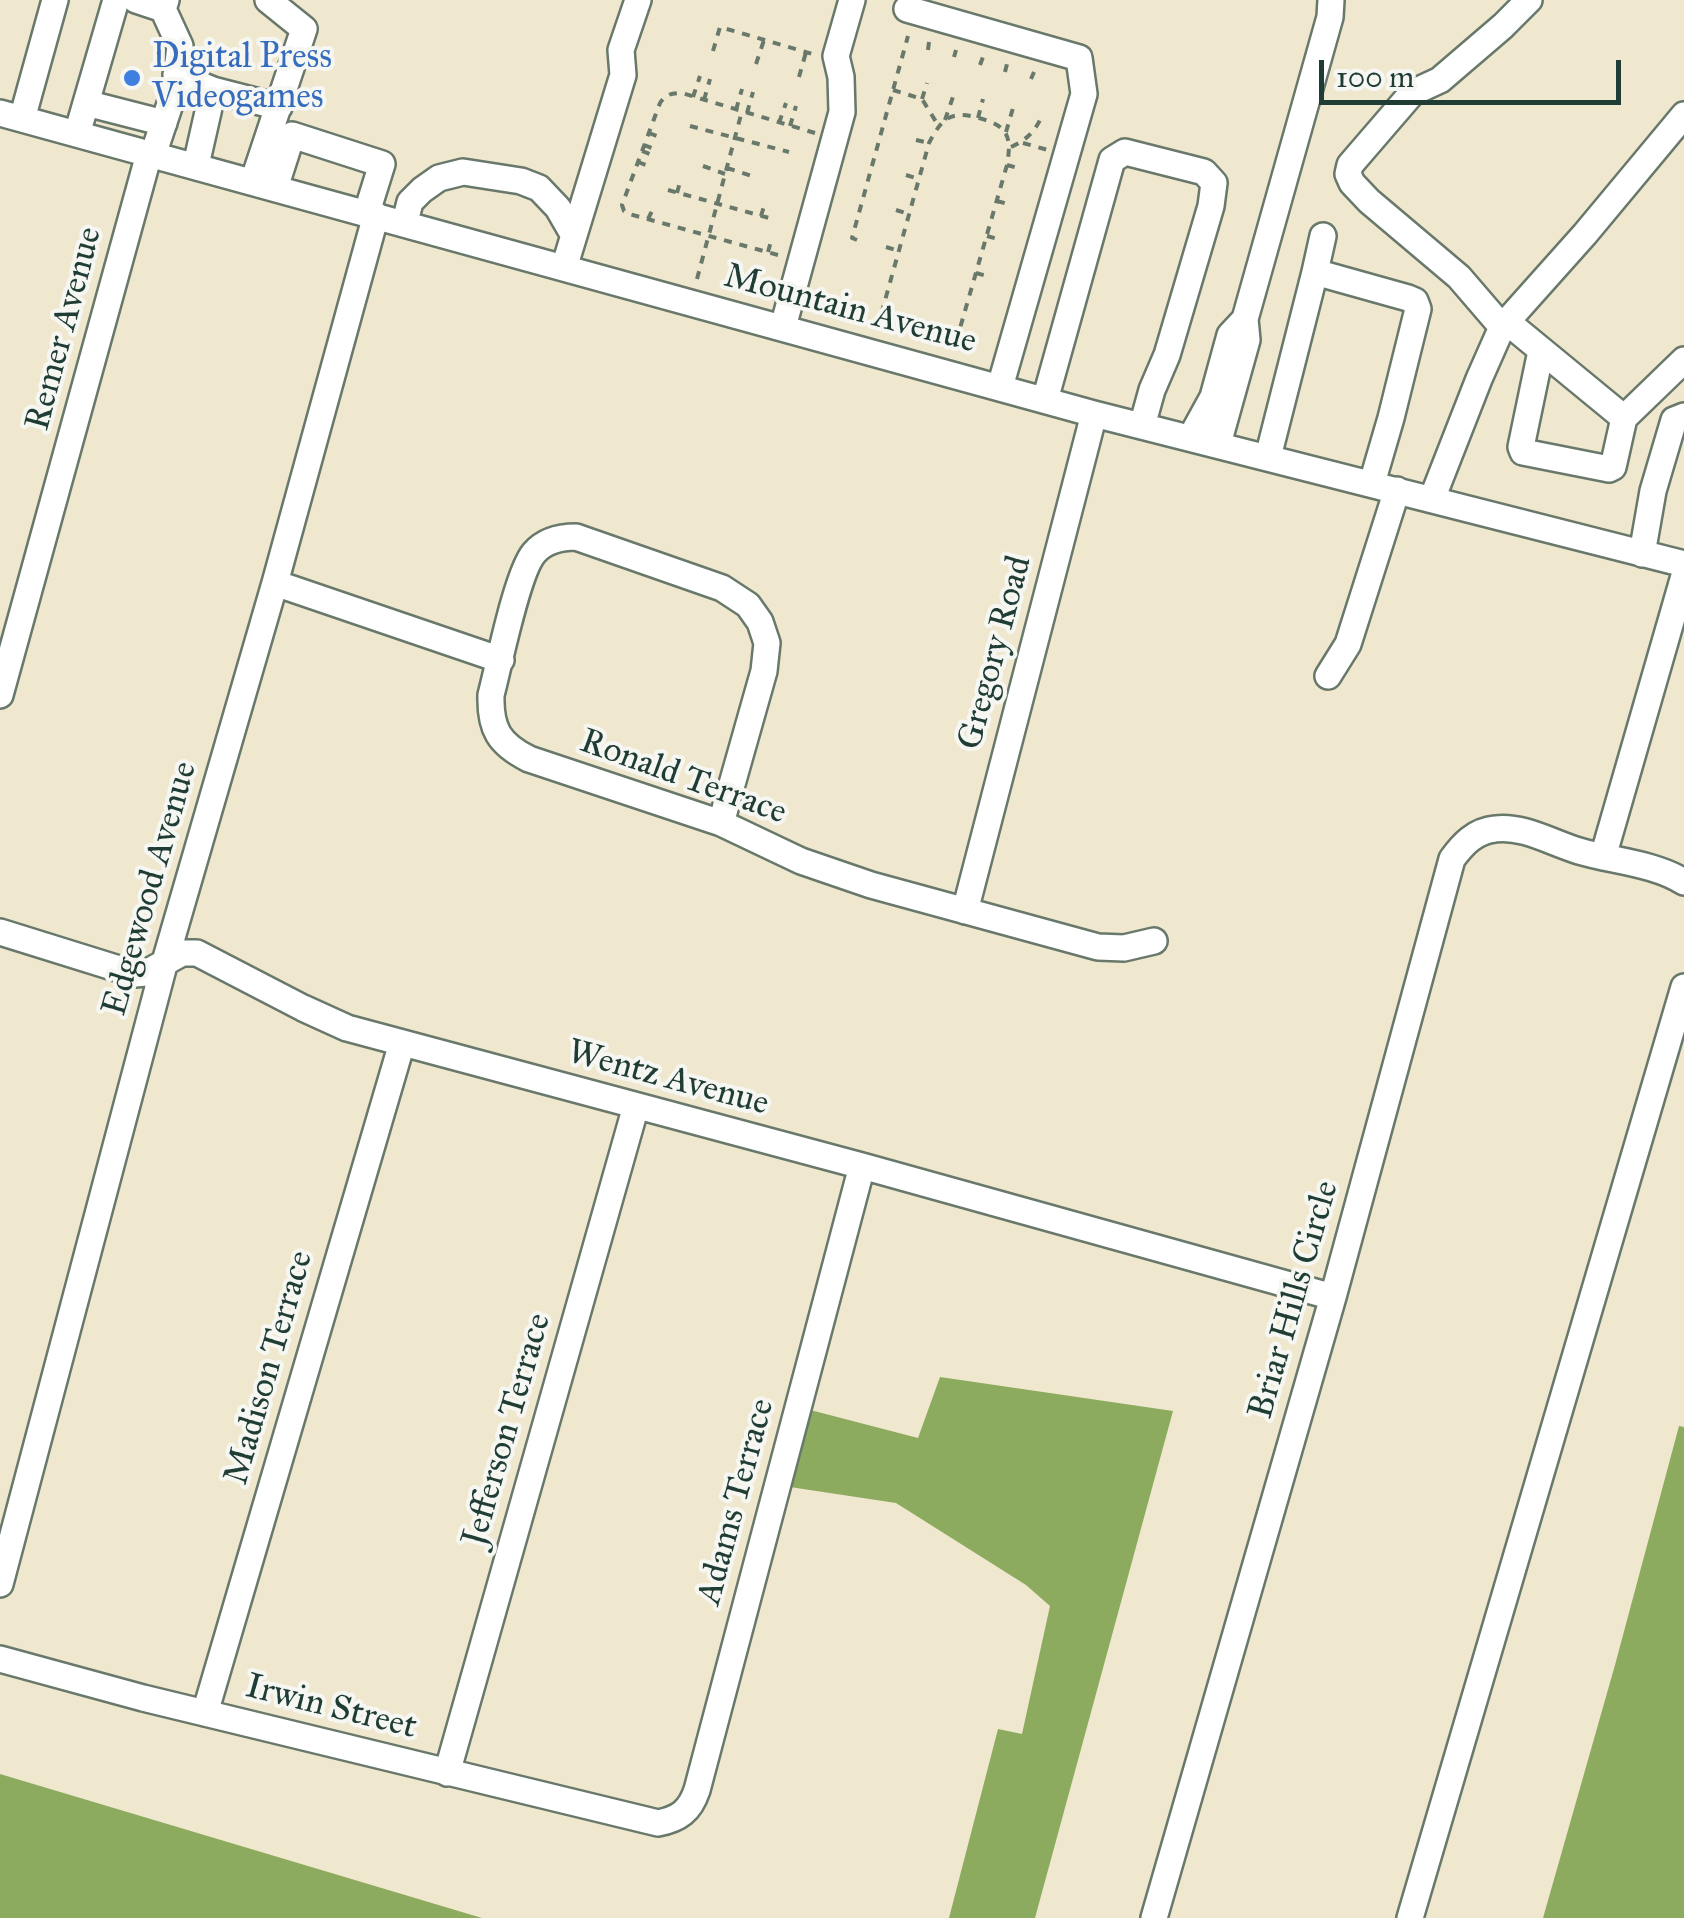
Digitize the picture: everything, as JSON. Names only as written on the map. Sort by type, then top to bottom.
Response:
[{"type":"street","points":[[11,116],[55,0]]},
{"type":"street","points":[[77,134],[116,0]]},
{"type":"street","points":[[136,0],[165,5]]},
{"type":"street","points":[[264,185],[279,107],[304,29],[268,0]]},
{"type":"street","points":[[564,268],[623,75],[621,50],[638,0]]},
{"type":"street","points":[[784,328],[842,112],[836,56],[852,0]]},
{"type":"street","points":[[1218,444],[1247,340],[1245,320],[1330,17],[1331,0]]},
{"type":"street","points":[[1529,0],[1440,80],[1412,94],[1350,165],[1348,174],[1369,201],[1460,277],[1504,324],[1624,418]]},
{"type":"street","name":"Remer Avenue","points":[[0,696],[151,155],[175,89],[180,46],[165,5]]},
{"type":"street","points":[[908,9],[1079,58],[1082,69],[1084,94],[1000,387]]},
{"type":"street","points":[[176,76],[279,107]]},
{"type":"street","points":[[196,165],[213,90]]},
{"type":"street","points":[[86,103],[164,123]]},
{"type":"street","points":[[1432,500],[1504,324],[1684,115]]},
{"type":"street","name":"Mountain Avenue","points":[[11,116],[1094,414],[1684,564]]},
{"type":"street","name":"Edgewood Avenue","points":[[0,1584],[164,965],[275,583],[382,164],[292,135],[264,185]]},
{"type":"street","points":[[1045,400],[1112,160],[1125,152],[1204,172],[1214,183],[1211,206],[1142,426]]},
{"type":"street","points":[[404,222],[410,202],[422,190],[439,178],[463,172],[521,181],[539,188],[558,208],[573,234]]},
{"type":"street","points":[[1268,457],[1323,236]]},
{"type":"street","points":[[1315,272],[1408,298],[1415,301],[1418,309],[1391,418],[1384,487],[1348,644],[1328,676]]},
{"type":"street","points":[[1191,438],[1213,397],[1230,335],[1245,320]]},
{"type":"street","points":[[1541,350],[1523,452],[1608,469],[1613,467],[1624,418],[1684,360]]},
{"type":"street","name":"Gregory Road","points":[[965,911],[1094,414]]},
{"type":"street","points":[[1642,554],[1674,420],[1684,416]]},
{"type":"street","points":[[275,583],[500,660],[527,562],[536,550],[562,537],[576,537],[731,592],[748,604],[760,622],[767,657],[721,822]]},
{"type":"street","points":[[1602,857],[1684,576]]},
{"type":"street","name":"Ronald Terrace","points":[[500,660],[491,696],[495,729],[514,751],[529,759],[721,822],[802,861],[871,886],[1098,947],[1124,948],[1154,941]]},
{"type":"street","name":"Briar Hills Circle","points":[[1154,1918],[1333,1298],[1452,860],[1462,845],[1477,834],[1512,829],[1664,872],[1684,882]]},
{"type":"street","name":"Wentz Avenue","points":[[0,932],[135,974],[146,974],[182,953],[198,953],[347,1028],[1333,1298]]},
{"type":"street","points":[[1410,1918],[1684,986]]},
{"type":"street","name":"Madison Terrace","points":[[205,1713],[402,1043]]},
{"type":"street","name":"Jefferson Terrace","points":[[447,1773],[636,1106]]},
{"type":"street","name":"Adams Terrace","points":[[646,1821],[673,1820],[693,1802],[862,1166]]},
{"type":"street","name":"Irwin Street","points":[[0,1658],[205,1713],[646,1821]]},
{"type":"path","points":[[713,51],[720,27],[819,56],[836,56]]},
{"type":"path","points":[[858,240],[852,238],[885,131],[908,36]]},
{"type":"path","points":[[756,64],[764,40]]},
{"type":"path","points":[[928,50],[930,42]]},
{"type":"path","points":[[954,57],[956,50]]},
{"type":"path","points":[[798,77],[806,52]]},
{"type":"path","points":[[980,65],[983,57]]},
{"type":"path","points":[[1005,72],[1007,64]]},
{"type":"path","points":[[1032,79],[1034,72]]},
{"type":"path","points":[[693,97],[700,76]]},
{"type":"path","points":[[704,100],[710,79]]},
{"type":"path","points":[[922,100],[927,84]]},
{"type":"path","points":[[696,280],[742,111],[742,89]]},
{"type":"path","points":[[893,90],[922,100],[938,125]]},
{"type":"path","points":[[945,120],[955,91]]},
{"type":"path","points":[[742,111],[753,92]]},
{"type":"path","points":[[801,262],[648,220],[624,211],[622,205],[664,97],[672,93],[834,139]]},
{"type":"path","points":[[978,118],[983,99]]},
{"type":"path","points":[[779,123],[786,103]]},
{"type":"path","points":[[790,126],[796,106]]},
{"type":"path","points":[[1006,132],[1013,108]]},
{"type":"path","points":[[877,328],[929,143],[938,125],[961,113],[998,123],[1006,132],[1010,148],[1007,165],[954,349]]},
{"type":"path","points":[[1010,148],[1035,131],[1042,116]]},
{"type":"path","points":[[654,120],[662,123]]},
{"type":"path","points":[[690,126],[788,152]]},
{"type":"path","points":[[649,134],[662,138]]},
{"type":"path","points":[[916,140],[929,143]]},
{"type":"path","points":[[643,148],[656,153]]},
{"type":"path","points":[[638,162],[652,166]]},
{"type":"path","points":[[1007,165],[1021,169]]},
{"type":"path","points":[[703,166],[755,176]]},
{"type":"path","points":[[906,175],[919,179]]},
{"type":"path","points":[[677,193],[680,182]]},
{"type":"path","points":[[629,187],[638,190]]},
{"type":"path","points":[[668,190],[770,218]]},
{"type":"path","points":[[996,201],[1011,205]]},
{"type":"path","points":[[761,216],[765,203]]},
{"type":"path","points":[[648,220],[652,209]]},
{"type":"path","points":[[896,210],[909,214]]},
{"type":"path","points":[[987,236],[1002,240]]},
{"type":"path","points":[[768,252],[771,241]]},
{"type":"path","points":[[886,248],[899,251]]},
{"type":"path","points":[[976,273],[991,277]]},
{"type":"green space","points":[[940,1377],[1173,1411],[1035,1918],[949,1918],[998,1729],[1022,1734],[1050,1606],[1026,1585],[896,1503],[770,1484],[791,1405],[918,1438]]},
{"type":"green space","points":[[1679,1426],[1684,1427],[1684,1918],[1543,1918],[1615,1665]]},
{"type":"green space","points":[[0,1774],[482,1918],[0,1918]]},
{"type":"place","name":"Digital Press Videogames","points":[[132,78]]}]
